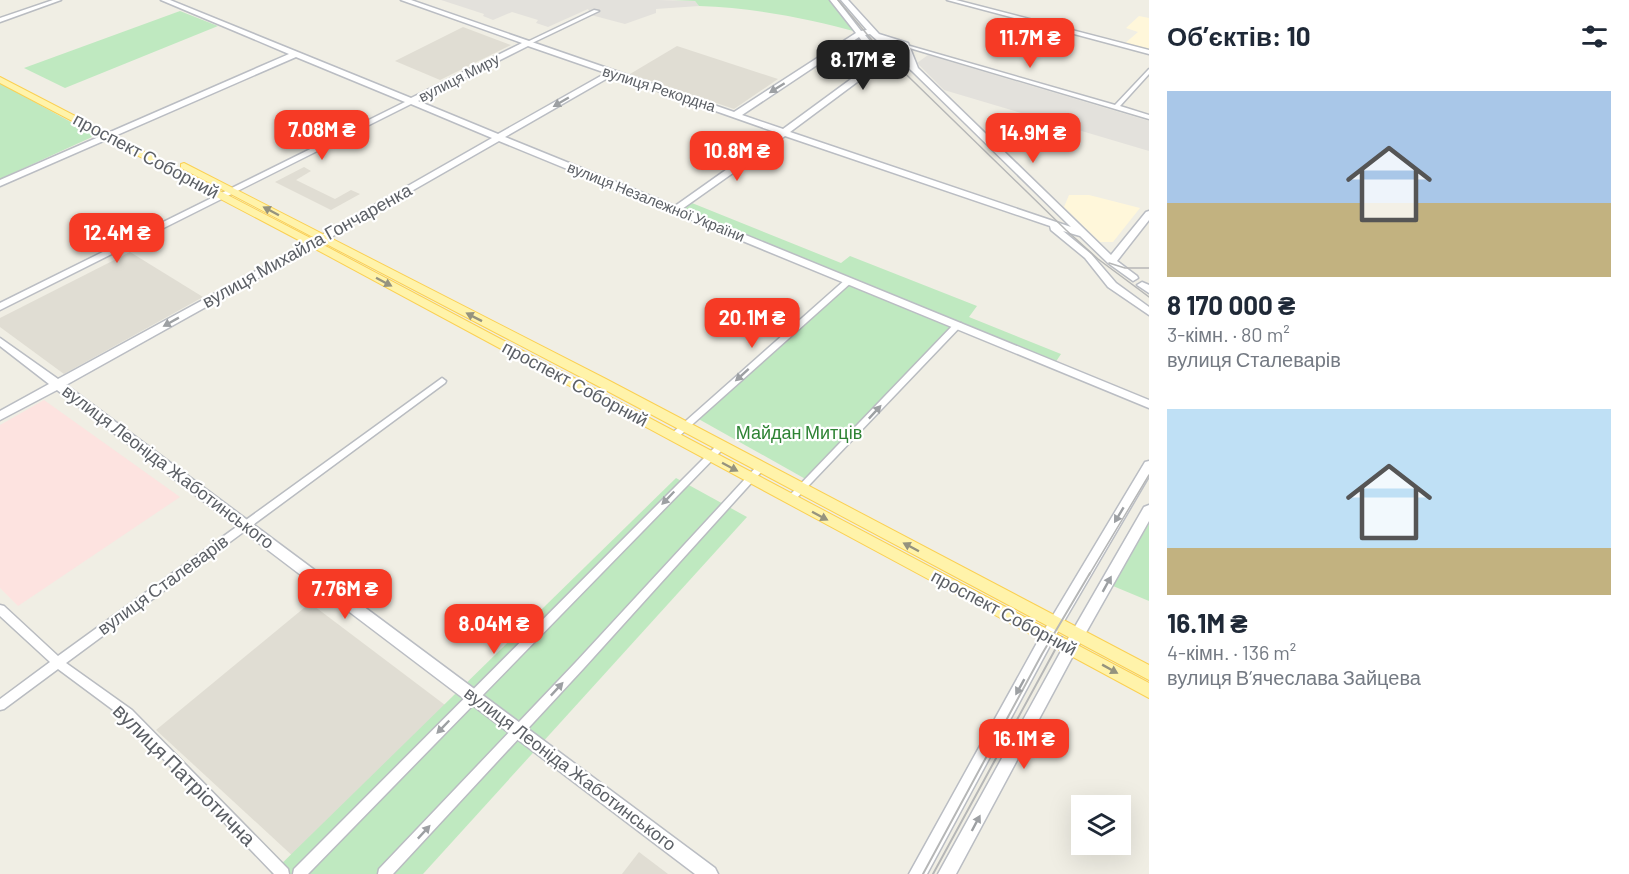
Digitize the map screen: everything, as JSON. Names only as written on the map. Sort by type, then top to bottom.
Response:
[{"type":"main road","name":"проспект Соборний","points":[[0,69],[110,133]]},
{"type":"main road","name":"проспект Соборний","points":[[0,80],[110,133],[721,446],[755,473]]},
{"type":"main road","name":"проспект Соборний","points":[[318,241],[673,437],[710,456],[755,473],[1052,629],[1149,691]]},
{"type":"main road","name":"проспект Соборний","points":[[1075,642],[1149,673]]},
{"type":"street","points":[[0,20],[58,0]]},
{"type":"street","name":"вулиця Незалежної України","points":[[164,0],[1149,404]]},
{"type":"street","name":"вулиця Рекордна","points":[[404,0],[1051,225],[1086,235]]},
{"type":"street","points":[[675,210],[881,60],[833,0]]},
{"type":"street","points":[[844,0],[874,34],[915,69],[1111,261],[1133,278]]},
{"type":"street","points":[[950,0],[1149,52]]},
{"type":"street","name":"вулиця Миру","points":[[0,307],[596,11]]},
{"type":"street","points":[[736,115],[861,33],[874,34],[1149,117]]},
{"type":"street","points":[[905,45],[915,69]]},
{"type":"street","points":[[0,183],[110,133],[296,54]]},
{"type":"street","points":[[1116,107],[1149,71]]},
{"type":"street","name":"вулиця Михайла Гончаренка","points":[[0,416],[318,241],[611,73]]},
{"type":"street","points":[[1111,261],[1149,214]]},
{"type":"street","name":"вулиця Рекордна","points":[[1051,225],[1088,256],[1112,285],[1149,312]]},
{"type":"street","points":[[673,437],[849,281]]},
{"type":"street","points":[[796,494],[958,326]]},
{"type":"street","name":"вулиця Леоніда Жаботинського","points":[[0,341],[709,874]]},
{"type":"street","name":"вулиця Сталеварів","points":[[0,705],[442,381]]},
{"type":"street","points":[[299,874],[721,446]]},
{"type":"street","points":[[918,874],[1052,629],[1149,465]]},
{"type":"street","points":[[384,874],[519,731],[755,473]]},
{"type":"street","points":[[947,874],[1149,510]]},
{"type":"street","name":"вулиця Патріотична","points":[[0,609],[57,662],[128,714],[283,874]]},
{"type":"shaded area","points":[[441,0],[659,0],[695,1],[699,6],[656,9],[656,13],[625,24],[591,15],[588,9],[548,27],[536,23],[538,20],[512,12],[493,20],[483,16],[484,14]]},
{"type":"shaded area","points":[[1139,16],[1149,18],[1149,51],[1124,44],[1138,32],[1126,28]]},
{"type":"shaded area","points":[[463,27],[511,45],[440,80],[395,61]]},
{"type":"shaded area","points":[[677,46],[778,79],[734,109],[630,74]]},
{"type":"shaded area","points":[[928,55],[1149,121],[1149,151],[944,90],[917,63]]},
{"type":"shaded area","points":[[304,167],[311,171],[296,180],[335,199],[351,190],[360,194],[331,210],[275,182]]},
{"type":"shaded area","points":[[1069,195],[1089,195],[1140,208],[1113,242],[1100,242],[1064,207]]},
{"type":"shaded area","points":[[130,252],[203,297],[64,374],[0,327],[0,318]]},
{"type":"shaded area","points":[[44,400],[180,497],[18,606],[0,588],[0,425]]},
{"type":"shaded area","points":[[310,603],[449,708],[297,860],[156,730]]},
{"type":"shaded area","points":[[639,852],[668,874],[622,874]]},
{"type":"green space","points":[[673,0],[833,0],[861,33],[781,15],[699,6],[695,1]]},
{"type":"green space","points":[[180,11],[218,26],[65,88],[24,68]]},
{"type":"green space","points":[[0,83],[89,132],[92,137],[0,179]]},
{"type":"green space","points":[[692,203],[841,263],[850,256],[977,306],[969,317],[1061,354],[1055,363],[682,210]]},
{"type":"green space","name":"Майдан Митців","points":[[849,281],[958,325],[809,481],[695,417]]},
{"type":"green space","points":[[676,478],[747,517],[423,874],[271,874]]},
{"type":"green space","points":[[1149,523],[1149,601],[1113,586]]},
{"type":"tram line","points":[[838,0],[877,46],[1066,230],[1098,259],[1149,297]]},
{"type":"tram line","points":[[1109,263],[1125,268],[1149,268]]},
{"type":"tram line","points":[[1089,575],[1149,475]]},
{"type":"tram line","points":[[923,874],[1042,654],[1090,573]]},
{"type":"tram line","points":[[933,874],[1062,637]]}]
